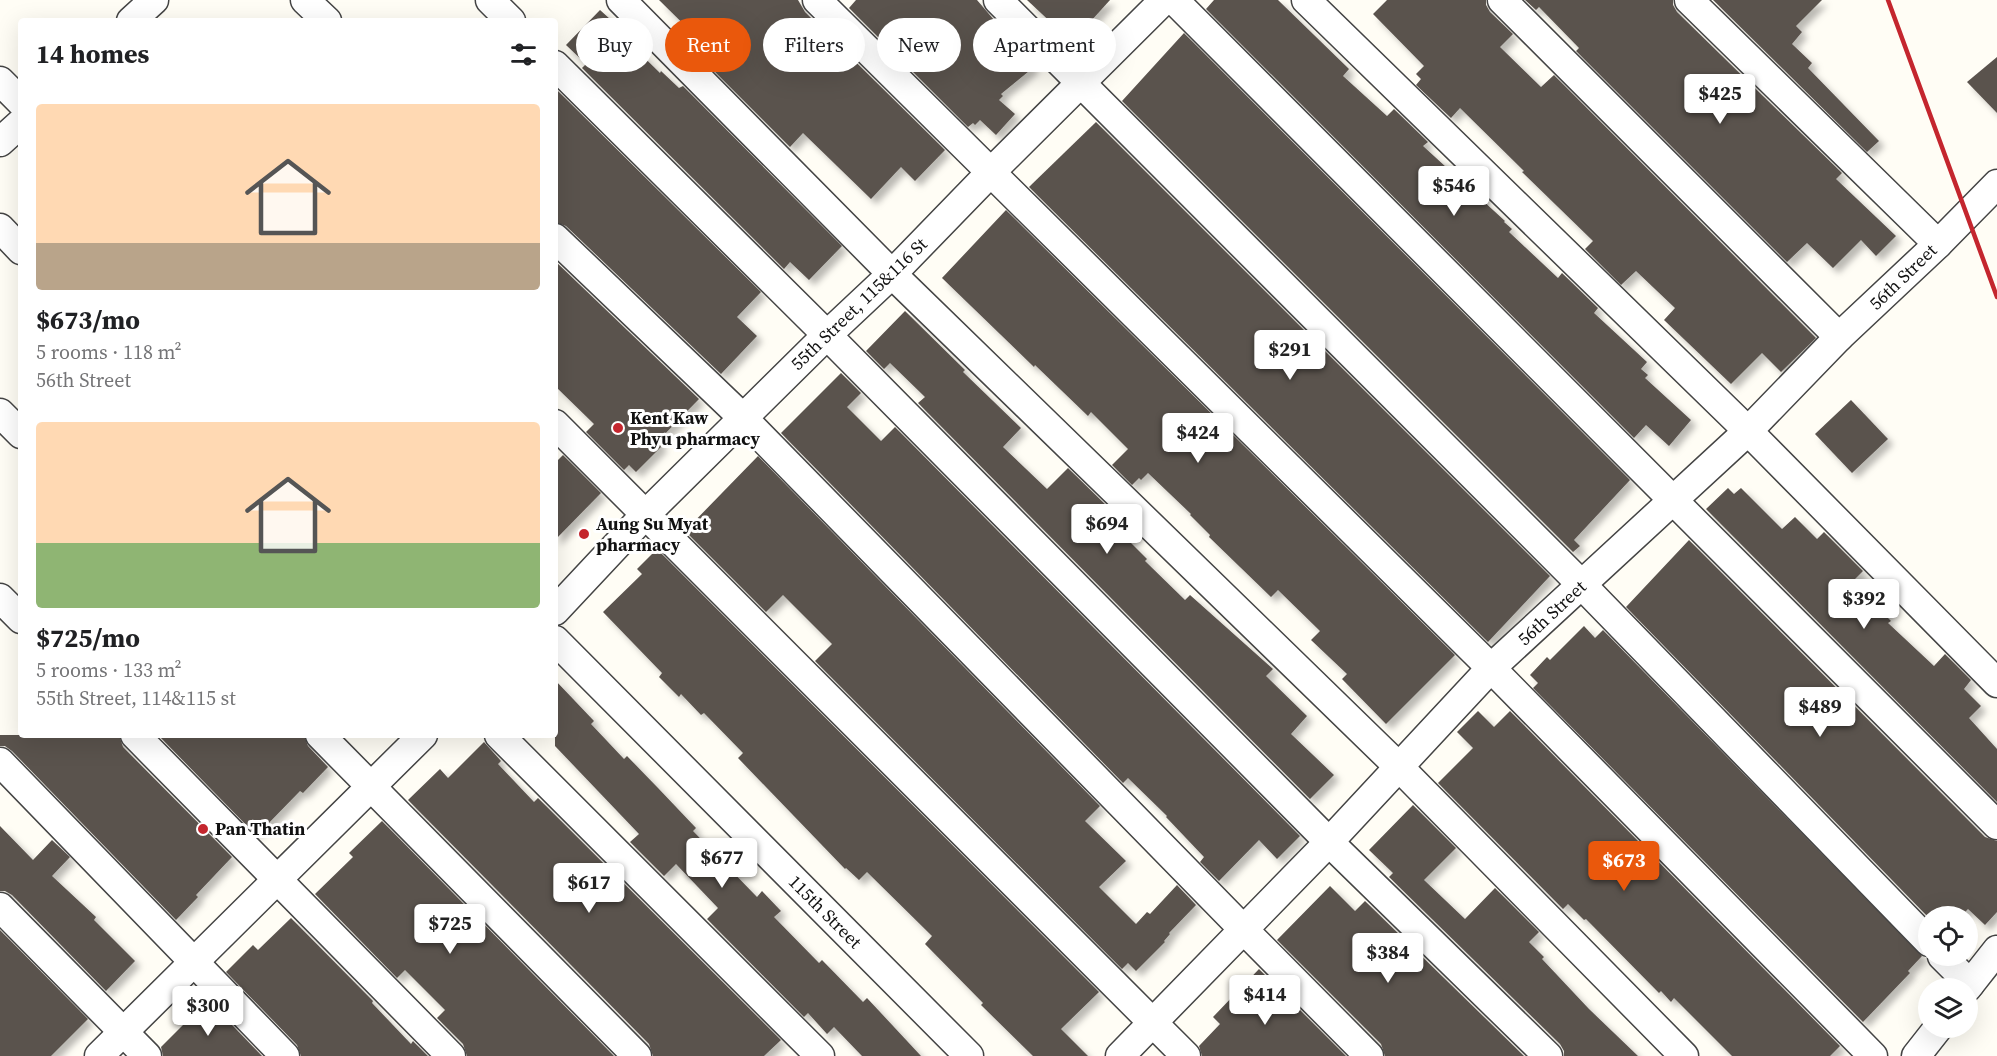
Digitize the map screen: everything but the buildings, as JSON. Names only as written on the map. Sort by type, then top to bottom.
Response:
[{"type":"street","points":[[305,0],[324,18]]},
{"type":"street","points":[[490,0],[508,18]]},
{"type":"street","points":[[621,0],[892,274],[1399,767],[1684,1056]]},
{"type":"street","points":[[817,0],[1491,668],[1873,1056]]},
{"type":"street","points":[[998,0],[1582,585],[1918,931]]},
{"type":"street","name":"55th Street, 115&116 St","points":[[558,607],[645,515],[892,274],[1164,0]]},
{"type":"street","points":[[1174,0],[1997,825]]},
{"type":"street","points":[[1306,0],[1748,431],[1997,682]]},
{"type":"street","points":[[1502,0],[1839,337]]},
{"type":"street","points":[[1689,0],[1938,244]]},
{"type":"street","points":[[558,67],[1329,842],[1548,1056]]},
{"type":"street","points":[[0,81],[18,99]]},
{"type":"street","points":[[0,142],[18,126]]},
{"type":"street","name":"56th Street","points":[[1120,1056],[1329,842],[1491,668],[1748,431],[1839,337],[1938,244],[1997,184]]},
{"type":"street","points":[[0,228],[18,247]]},
{"type":"street","points":[[558,241],[743,418],[1369,1056]]},
{"type":"street","points":[[0,413],[18,431]]},
{"type":"street","points":[[558,427],[1186,1056]]},
{"type":"street","points":[[0,598],[18,616]]},
{"type":"street","name":"115th Street","points":[[558,643],[969,1056]]},
{"type":"street","points":[[138,738],[451,1056]]},
{"type":"street","points":[[323,738],[637,1056]]},
{"type":"street","points":[[99,1056],[420,738]]},
{"type":"street","points":[[502,738],[820,1056]]},
{"type":"street","points":[[0,762],[285,1056]]},
{"type":"street","points":[[0,907],[147,1056]]},
{"type":"street","points":[[1974,978],[1997,950]]},
{"type":"street","points":[[1951,966],[1961,978]]},
{"type":"street","points":[[1916,1056],[1930,1038]]},
{"type":"railway","points":[[1888,0],[1997,297]]},
{"type":"place","name":"Kent Kaw Phyu pharmacy","points":[[618,428]]},
{"type":"place","name":"Aung Su Myat pharmacy","points":[[584,534]]},
{"type":"place","name":"Pan Thatin","points":[[203,829]]}]
